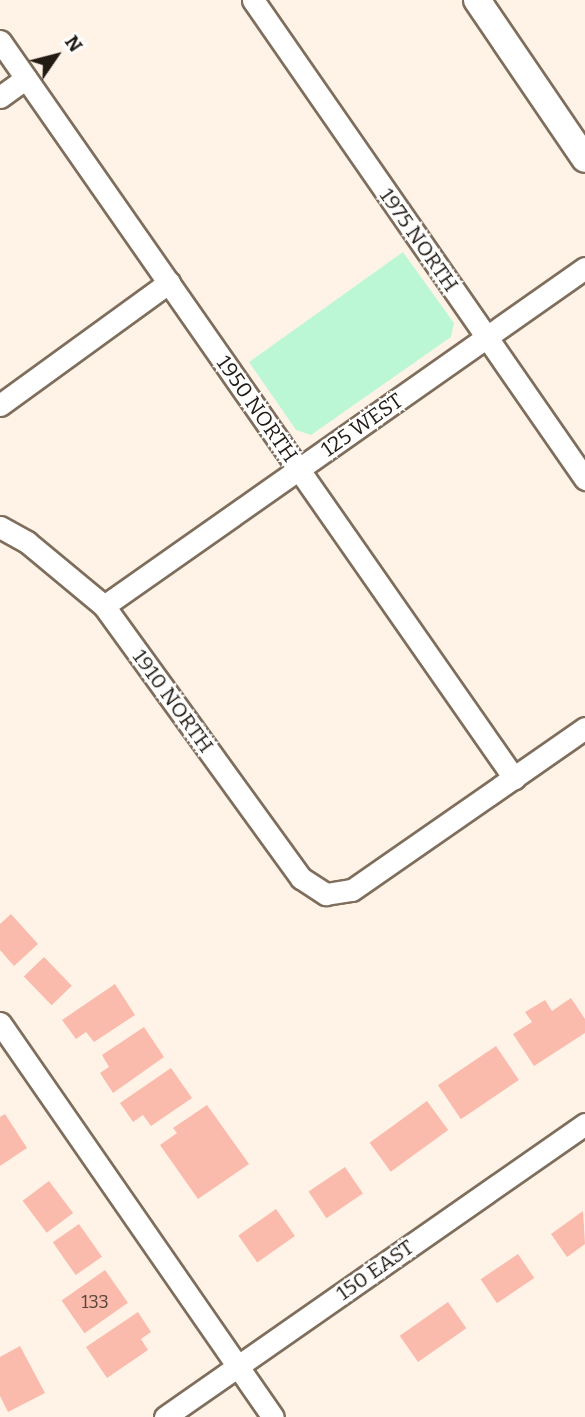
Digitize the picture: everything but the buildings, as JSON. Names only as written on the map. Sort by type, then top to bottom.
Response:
[{"type":"street","name":"1975 NORTH","points":[[253,0],[585,479]]},
{"type":"street","points":[[477,0],[585,159]]},
{"type":"street","name":"1950 NORTH","points":[[0,41],[514,778]]},
{"type":"street","points":[[0,97],[26,78]]},
{"type":"street","name":"125 WEST","points":[[104,606],[585,268]]},
{"type":"street","points":[[0,405],[169,282]]},
{"type":"street","name":"1910 NORTH","points":[[0,527],[27,542],[104,606],[301,878],[326,894],[352,890],[514,778]]},
{"type":"street","points":[[514,778],[585,728]]},
{"type":"street","points":[[0,1023],[273,1417]]},
{"type":"street","name":"150 EAST","points":[[165,1417],[585,1124]]},
{"type":"green space","points":[[403,252],[454,323],[451,337],[311,435],[296,430],[249,362]]}]
